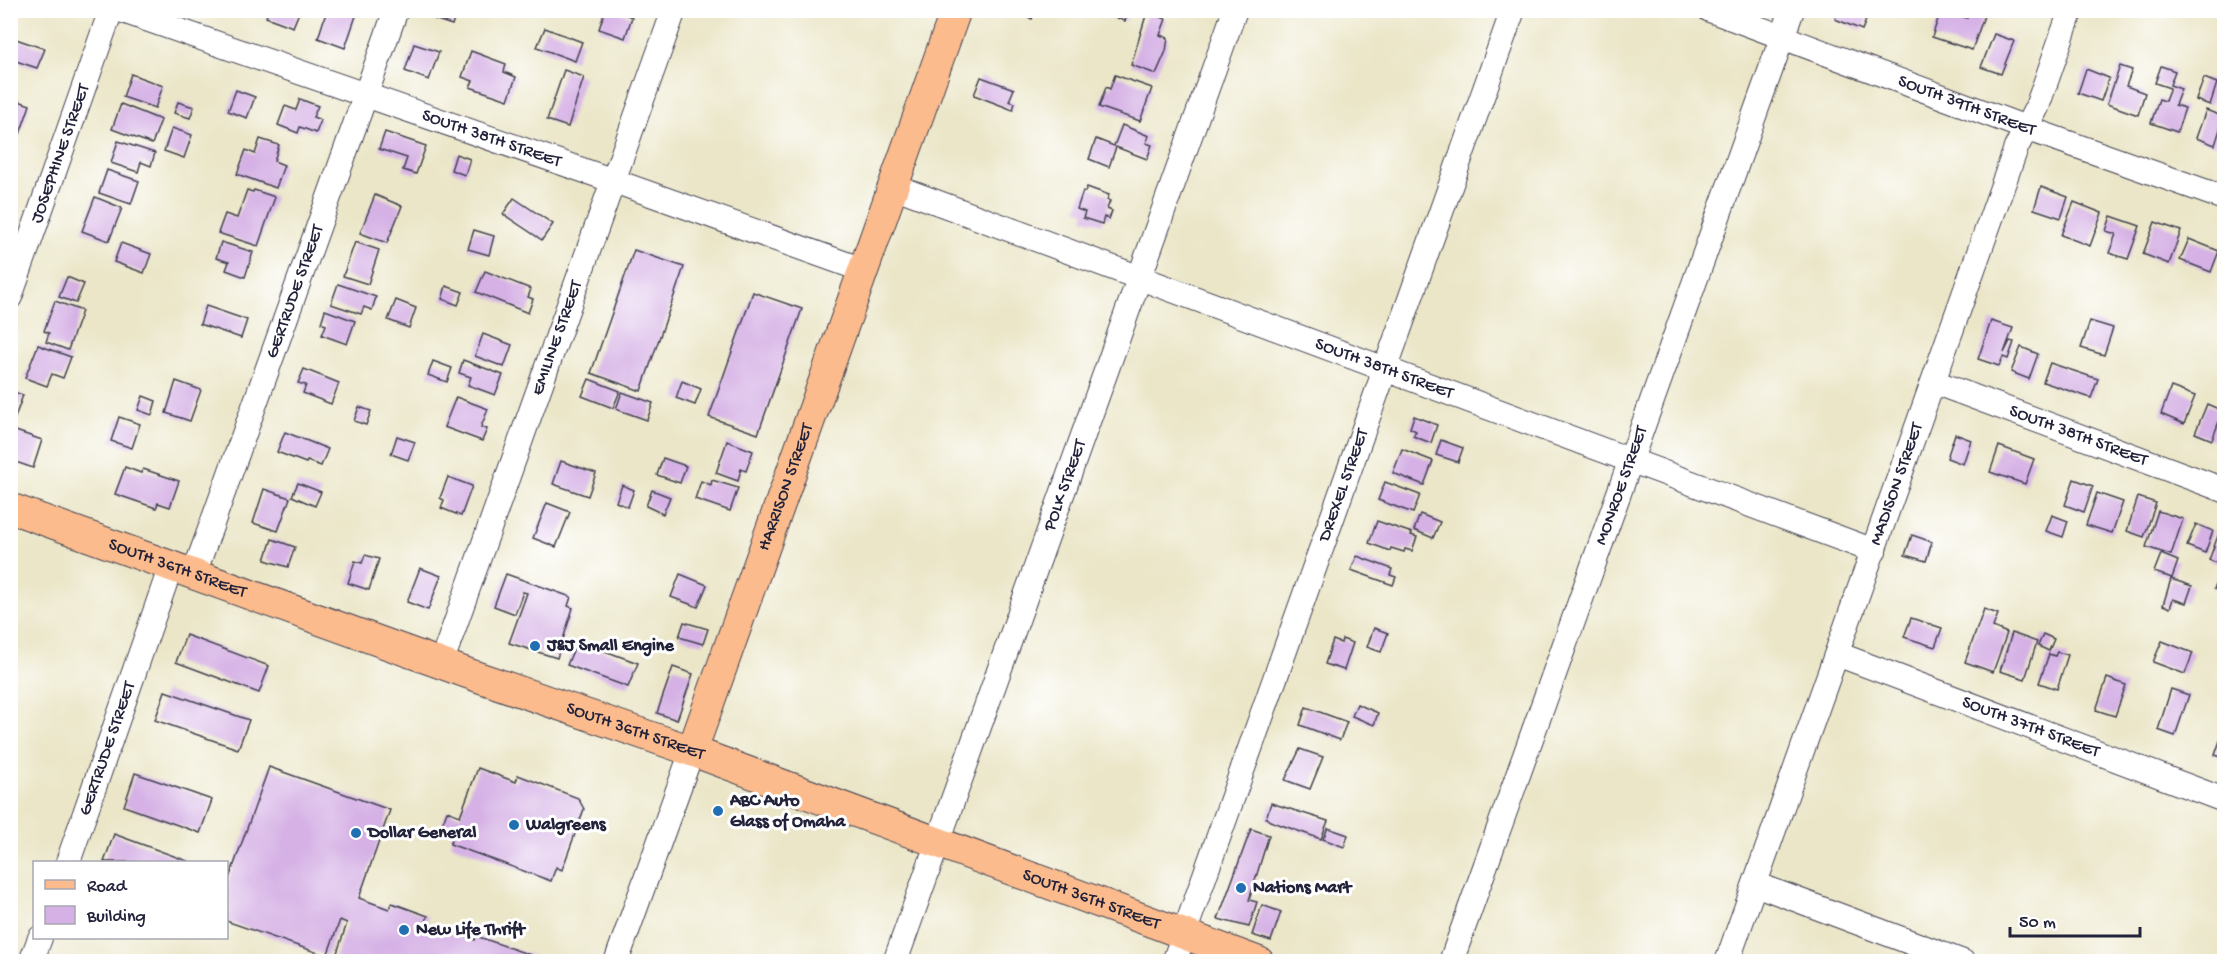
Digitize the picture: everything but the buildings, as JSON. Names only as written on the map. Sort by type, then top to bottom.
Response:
[{"type":"main road","name":"HARRISON STREET","points":[[692,751],[956,10]]},
{"type":"main road","name":"SOUTH 36TH STREET","points":[[10,508],[441,664],[692,751],[939,842],[1179,948],[1258,962]]},
{"type":"street","name":"JOSEPHINE STREET","points":[[10,297],[111,10]]},
{"type":"street","name":"SOUTH 38TH STREET","points":[[120,10],[863,270]]},
{"type":"street","name":"GERTRUDE STREET","points":[[68,861],[183,570],[365,97],[396,10]]},
{"type":"street","name":"EMILINE STREET","points":[[441,664],[674,10]]},
{"type":"street","name":"POLK STREET","points":[[895,962],[1235,10]]},
{"type":"street","name":"DREXEL STREET","points":[[1179,948],[1513,10]]},
{"type":"street","name":"SOUTH 39TH STREET","points":[[1710,10],[2026,128],[2224,198]]},
{"type":"street","name":"MONROE STREET","points":[[1451,962],[1792,10]]},
{"type":"street","name":"MADISON STREET","points":[[1727,962],[2016,148],[2037,107],[2071,10]]},
{"type":"street","name":"SOUTH 38TH STREET","points":[[893,186],[1874,551]]},
{"type":"street","name":"SOUTH 38TH STREET","points":[[1934,382],[2224,490]]},
{"type":"street","name":"SOUTH 37TH STREET","points":[[1837,654],[2224,800]]},
{"type":"street","name":"HARRISON STREET","points":[[615,962],[692,751]]},
{"type":"street","points":[[1755,884],[1963,962]]},
{"type":"street","points":[[31,962],[40,939]]},
{"type":"place","name":"J&J Small Engine","points":[[535,646]]},
{"type":"place","name":"ABC Auto Glass of Omaha","points":[[718,811]]},
{"type":"place","name":"Walgreens","points":[[514,825]]},
{"type":"place","name":"Dollar General","points":[[356,833]]},
{"type":"place","name":"Nations Mart","points":[[1241,888]]},
{"type":"place","name":"New Life Thrift","points":[[404,930]]}]
